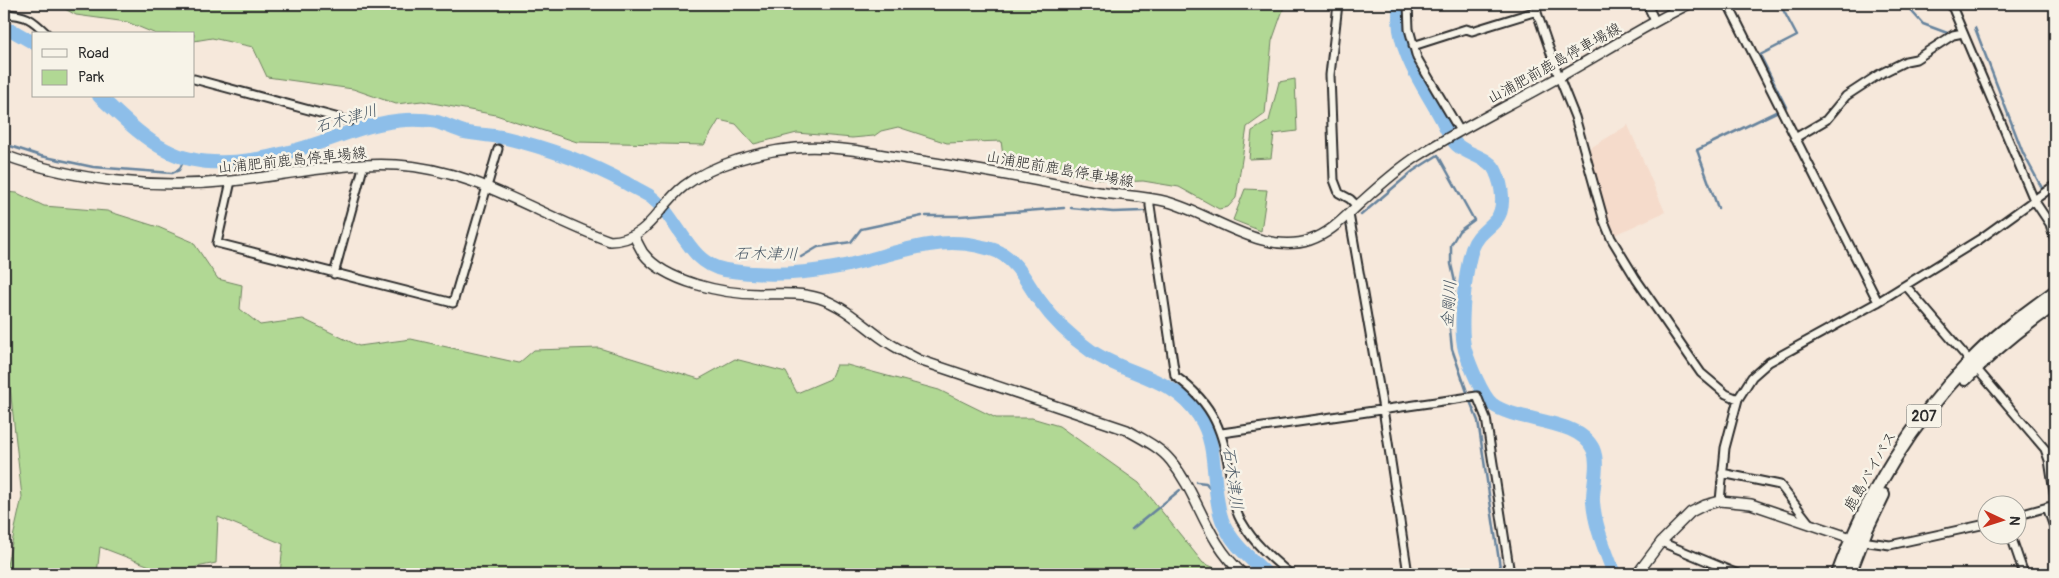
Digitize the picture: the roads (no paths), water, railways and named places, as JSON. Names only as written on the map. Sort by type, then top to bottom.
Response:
[{"type":"highway","name":"鹿島バイパス","points":[[1838,574],[1856,540],[1884,476],[1908,437],[1941,394],[2026,313],[2055,292]]},
{"type":"highway","name":"鹿島バイパス","points":[[1974,364],[2055,304]]},
{"type":"highway","name":"鹿島バイパス","points":[[1849,574],[1856,540]]},
{"type":"main road","name":"山浦肥前鹿島停車場線","points":[[4,155],[26,163],[106,179],[142,183],[231,181],[364,164],[398,165],[428,169],[460,176],[488,186],[610,241],[625,240],[634,236],[654,219],[673,196],[702,175],[725,164],[769,152],[795,148],[850,150],[994,172],[1112,195],[1171,202],[1250,236],[1286,244],[1310,240],[1335,226],[1402,168],[1443,141],[1655,21],[1689,4]]},
{"type":"main road","points":[[634,236],[644,254],[674,275],[724,292],[758,294],[794,293],[819,298],[835,305],[895,347],[919,360],[1127,430],[1158,448],[1170,460],[1184,480],[1217,546],[1243,574]]},
{"type":"main road","points":[[1637,574],[1661,542],[1691,512],[1705,505],[1720,501],[1751,504],[1856,540]]},
{"type":"street","points":[[1338,4],[1330,75],[1334,180],[1339,193],[1350,199],[1357,206]]},
{"type":"street","points":[[1408,4],[1409,29],[1417,58],[1460,131]]},
{"type":"street","points":[[1534,4],[1574,118],[1604,221],[1619,253],[1701,373],[1726,394],[1738,399]]},
{"type":"street","points":[[1647,4],[1655,21]]},
{"type":"street","points":[[1728,4],[1878,302]]},
{"type":"street","points":[[1951,4],[2034,200],[2050,224],[2055,240]]},
{"type":"street","points":[[1413,46],[1466,29],[1472,31],[1537,12]]},
{"type":"street","points":[[4,14],[20,15],[32,19],[45,32]]},
{"type":"street","points":[[1795,138],[1826,120],[1846,96],[1906,61],[1916,59],[1953,35],[1963,33]]},
{"type":"street","points":[[195,79],[350,121]]},
{"type":"street","points":[[231,181],[217,243],[453,303],[498,149]]},
{"type":"street","points":[[334,274],[364,164]]},
{"type":"street","points":[[1720,501],[1725,448],[1738,399],[1752,377],[1769,362],[1906,286],[1980,239],[2055,185]]},
{"type":"street","points":[[1150,198],[1175,376],[1191,387],[1204,400],[1222,433],[1234,503],[1242,524],[1262,550],[1290,574]]},
{"type":"street","points":[[1349,214],[1383,410],[1408,574]]},
{"type":"street","points":[[1906,286],[2045,449],[2049,460],[2055,499]]},
{"type":"street","points":[[1222,433],[1477,396],[1486,418],[1510,574]]},
{"type":"street","points":[[1722,473],[1780,485],[1810,524]]},
{"type":"street","points":[[2026,513],[2051,506],[2055,530]]},
{"type":"street","points":[[1856,540],[1890,545],[1976,526]]},
{"type":"street","points":[[1661,542],[1738,574]]},
{"type":"street","points":[[2014,546],[2024,574]]},
{"type":"waterway","name":"金剛川","points":[[1399,4],[1400,30],[1406,53],[1449,135],[1457,145],[1493,167],[1501,190],[1502,203],[1499,215],[1479,236],[1469,259],[1464,300],[1463,340],[1465,350],[1480,387],[1492,404],[1516,415],[1561,426],[1575,432],[1586,439],[1593,449],[1596,462],[1593,496],[1594,512],[1601,539],[1614,574]]},
{"type":"waterway","points":[[1780,4],[1797,36],[1760,55],[1786,107]]},
{"type":"waterway","points":[[1905,4],[1923,24],[1950,34]]},
{"type":"waterway","points":[[1975,28],[2023,153],[2042,188]]},
{"type":"waterway","name":"石木津川","points":[[4,30],[13,31],[32,42]]},
{"type":"waterway","name":"石木津川","points":[[101,98],[157,145],[185,158],[207,162],[252,160],[298,150],[362,128],[400,120],[437,122],[464,132],[522,142],[553,151],[583,163],[648,195],[661,206],[701,259],[712,266],[725,270],[768,274],[811,271],[839,267],[908,249],[943,243],[961,243],[997,251],[1012,262],[1051,315],[1077,340],[1105,359],[1163,385],[1189,403],[1206,428],[1210,441],[1216,494],[1222,520],[1230,535],[1241,549],[1267,574]]},
{"type":"waterway","points":[[1718,208],[1697,150],[1776,112]]},
{"type":"waterway","points":[[4,144],[41,156],[93,167],[172,173],[179,170],[185,158]]},
{"type":"waterway","points":[[1361,215],[1413,171],[1438,155],[1474,220],[1459,231],[1451,245],[1451,264],[1455,282],[1450,330],[1452,349],[1467,392]]},
{"type":"waterway","points":[[2048,194],[2055,196]]},
{"type":"waterway","points":[[926,216],[960,216],[1064,208]]},
{"type":"waterway","points":[[1071,208],[1113,212],[1143,211]]},
{"type":"waterway","points":[[801,257],[818,247],[851,242],[861,229],[922,216]]},
{"type":"waterway","points":[[1470,401],[1478,421],[1501,574]]},
{"type":"waterway","points":[[1197,482],[1206,483],[1216,496]]},
{"type":"waterway","points":[[1132,529],[1180,490]]}]
